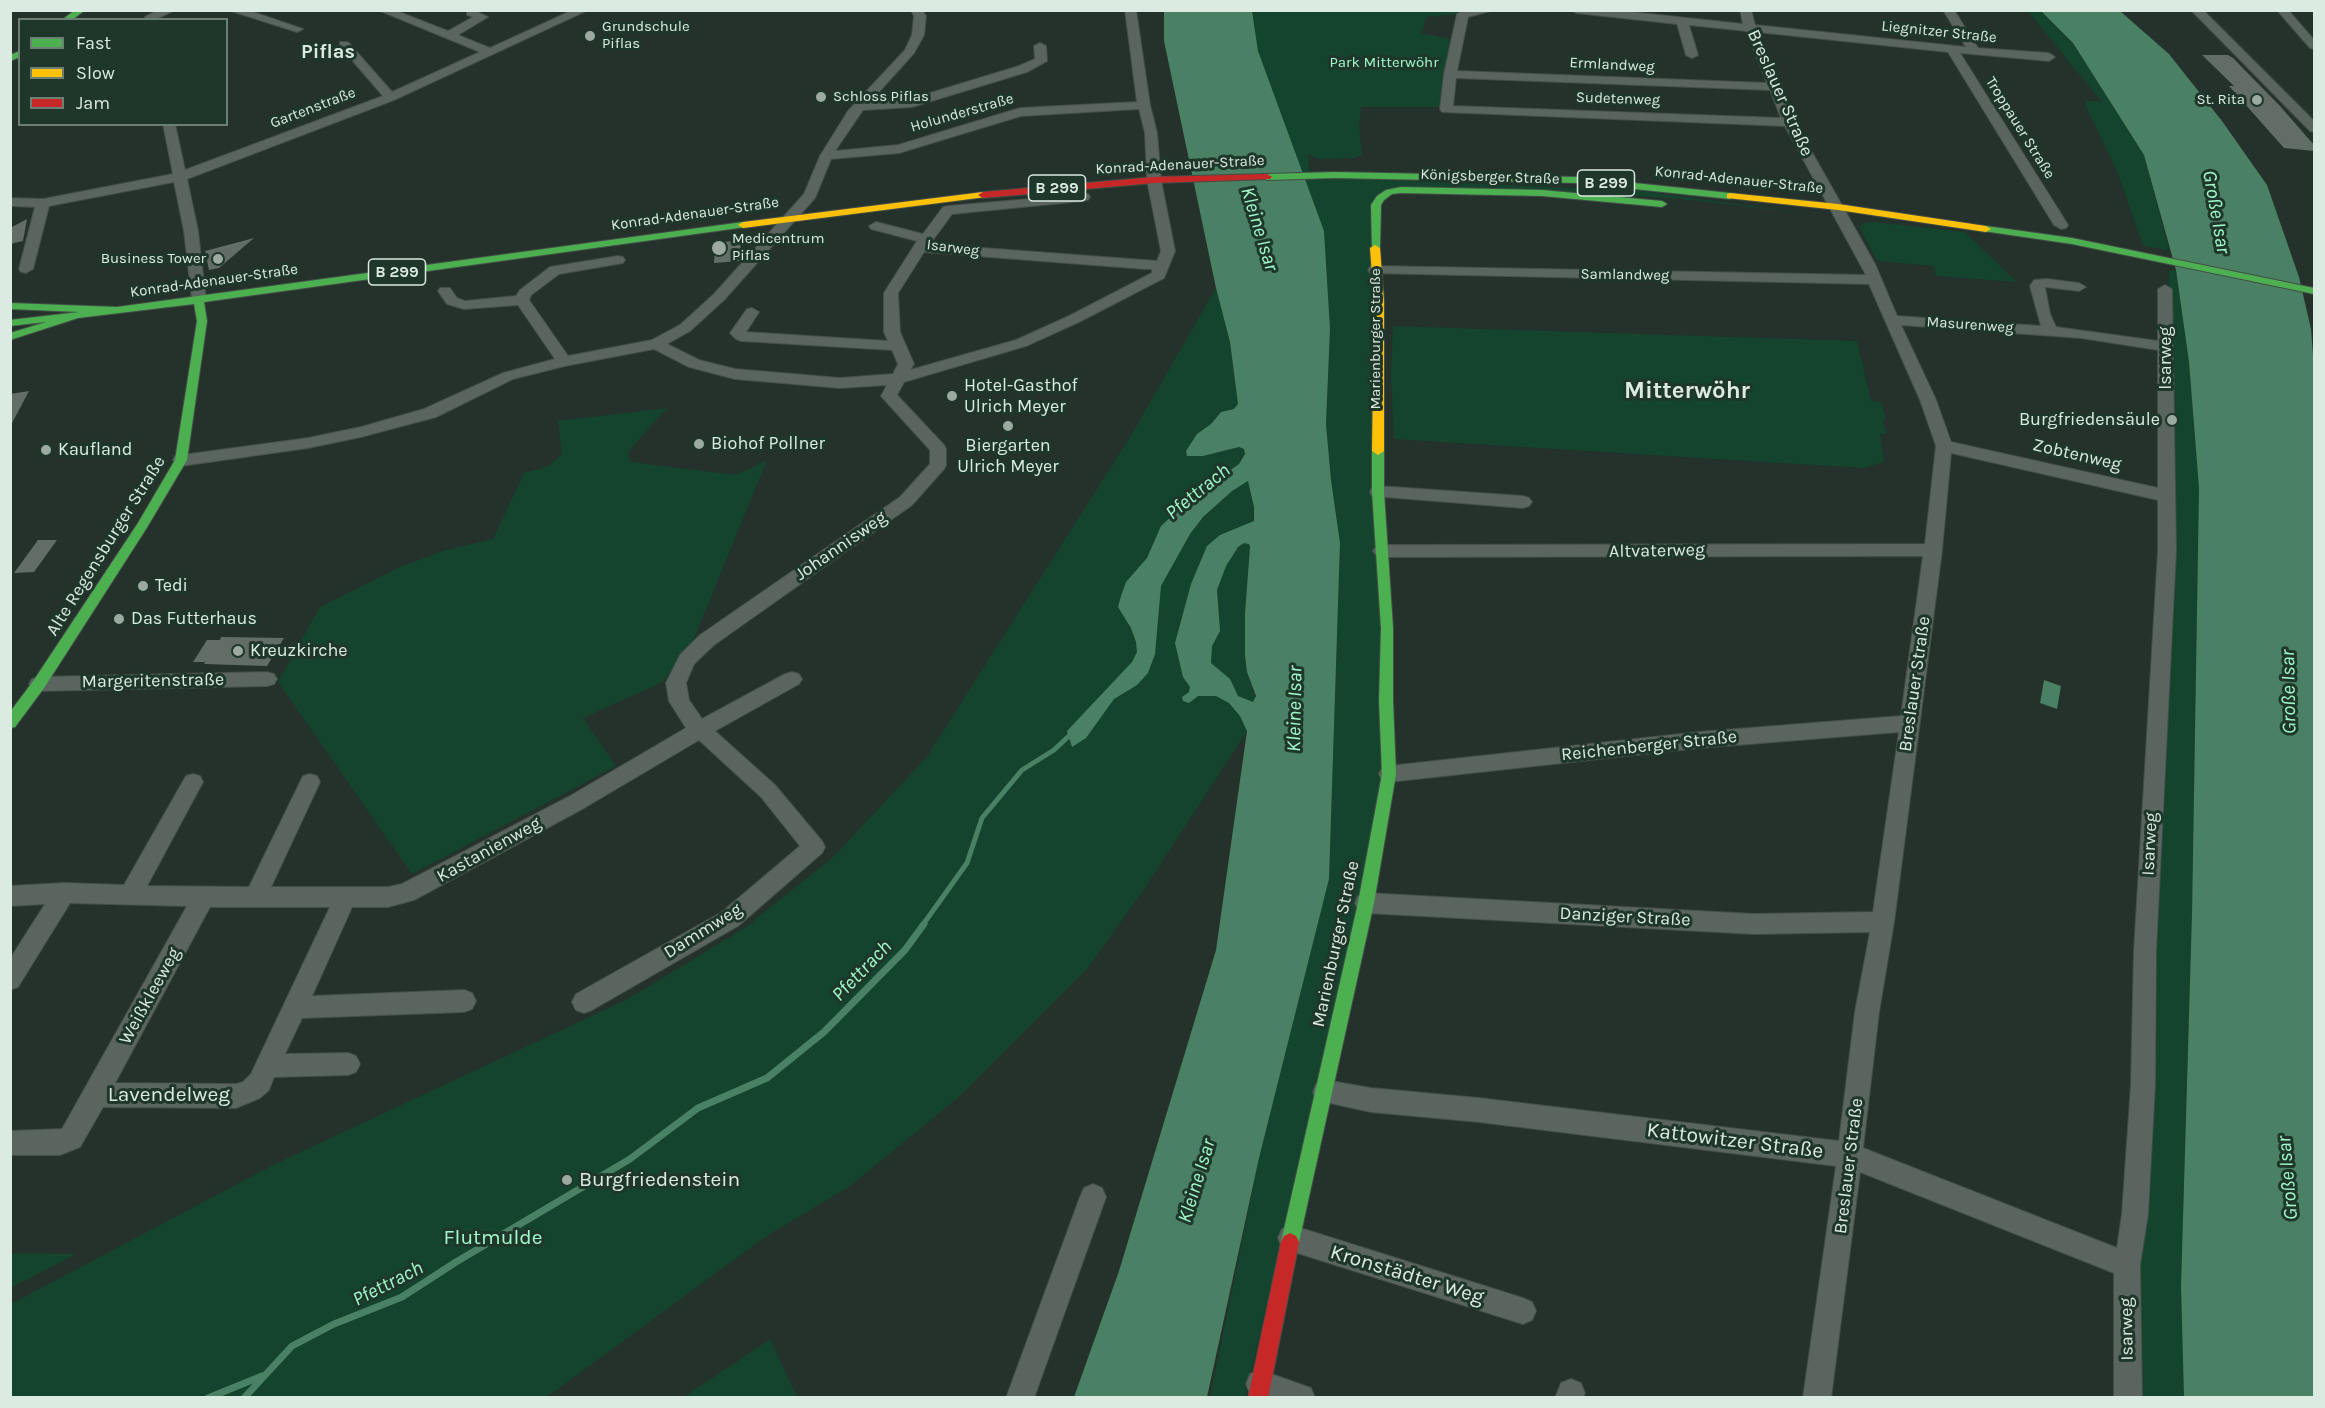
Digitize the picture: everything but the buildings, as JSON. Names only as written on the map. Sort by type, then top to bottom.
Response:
[{"type":"main road","name":"Konrad-Adenauer-Straße","points":[[10,323],[199,300],[792,218],[997,193],[1160,180],[1335,176],[1577,180],[1838,207],[2011,231],[2314,291]]},
{"type":"main road","name":"Königsberger Straße","points":[[1389,192],[1542,194],[1662,204]]},
{"type":"main road","name":"Marienburger Straße","points":[[1259,1391],[1301,1186],[1325,1092],[1366,903],[1389,774],[1386,701],[1387,628],[1376,426],[1379,301],[1375,270],[1376,204],[1389,192]]},
{"type":"main road","name":"Alte Regensburger Straße","points":[[10,723],[39,684],[142,526],[181,460],[202,321],[199,300]]},
{"type":"main road","points":[[10,306],[116,310]]},
{"type":"main road","points":[[10,337],[74,316]]},
{"type":"street","points":[[151,16],[170,10]]},
{"type":"street","points":[[233,10],[297,29]]},
{"type":"street","name":"Gartenstraße","points":[[10,202],[43,203],[179,177],[390,97],[584,10]]},
{"type":"street","points":[[181,460],[308,443],[408,420],[446,406],[476,389],[508,376],[564,361],[656,344],[685,328],[719,297],[792,218],[810,195],[826,156],[839,133],[910,51],[918,35],[920,16],[916,10]]},
{"type":"street","points":[[656,344],[694,364],[735,374],[840,383],[898,379],[1021,343],[1114,300],[1159,275],[1168,251],[1160,180],[1144,105],[1130,10]]},
{"type":"street","points":[[1450,74],[1463,14],[1489,10]]},
{"type":"street","name":"Liegnitzer Straße","points":[[1575,10],[1605,11],[1749,28],[2049,57]]},
{"type":"street","name":"Breslauer Straße","points":[[1745,10],[1749,28],[1789,122],[1838,207],[1875,280],[1928,400],[1944,446],[1933,550],[1883,922],[1867,1012],[1835,1276],[1817,1398]]},
{"type":"street","points":[[1948,10],[1974,50]]},
{"type":"street","points":[[2196,10],[2314,128]]},
{"type":"street","points":[[2282,10],[2314,46]]},
{"type":"street","points":[[388,11],[491,52]]},
{"type":"street","points":[[448,36],[482,17],[471,13]]},
{"type":"street","points":[[1682,21],[1692,55]]},
{"type":"street","points":[[344,44],[390,97]]},
{"type":"street","points":[[860,106],[908,104],[1023,69],[1041,61],[1040,46]]},
{"type":"street","name":"Troppauer Straße","points":[[1952,49],[2061,225]]},
{"type":"street","name":"Ermlandweg","points":[[1450,74],[1774,87]]},
{"type":"street","name":"Sudetenweg","points":[[1450,74],[1446,109],[1789,122]]},
{"type":"street","name":"Holunderstraße","points":[[826,156],[899,148],[1020,112],[1144,105]]},
{"type":"street","name":"Alte Regensburger Straße","points":[[170,126],[191,231],[199,300]]},
{"type":"street","name":"Isarweg","points":[[923,243],[948,210],[1083,197]]},
{"type":"street","points":[[26,269],[43,203]]},
{"type":"street","points":[[876,226],[923,243]]},
{"type":"street","name":"Isarweg","points":[[923,243],[1163,265]]},
{"type":"street","name":"Johannisweg","points":[[813,846],[768,791],[691,721],[680,701],[676,682],[687,660],[707,640],[906,501],[938,465],[938,449],[889,396],[906,364],[896,346],[892,332],[891,293],[923,243]]},
{"type":"street","points":[[445,291],[452,301],[464,305],[522,300],[534,285],[555,270],[618,260]]},
{"type":"street","name":"Samlandweg","points":[[1375,270],[1875,280]]},
{"type":"street","points":[[2050,330],[2043,314],[2037,286],[2039,283],[2079,287]]},
{"type":"street","name":"Isarweg","points":[[2128,1398],[2127,1265],[2135,1214],[2143,1085],[2145,951],[2167,551],[2165,290]]},
{"type":"street","points":[[522,300],[564,361]]},
{"type":"street","points":[[752,312],[738,333],[741,336],[896,346]]},
{"type":"street","name":"Masurenweg","points":[[1891,320],[2050,330],[2166,347]]},
{"type":"street","name":"Zobtenweg","points":[[1944,446],[2168,496]]},
{"type":"street","points":[[1378,492],[1523,502]]},
{"type":"street","name":"Altvaterweg","points":[[1382,551],[1933,550]]},
{"type":"street","name":"Margeritenstraße","points":[[39,684],[267,679]]},
{"type":"street","points":[[701,729],[792,679]]},
{"type":"street","name":"Reichenberger Straße","points":[[1389,774],[1711,739],[1909,723]]},
{"type":"street","name":"Kastanienweg","points":[[10,896],[64,893],[204,897],[388,897],[406,893],[577,802],[701,729]]},
{"type":"street","points":[[130,895],[193,782]]},
{"type":"street","points":[[256,896],[310,782]]},
{"type":"street","name":"Dammweg","points":[[584,1002],[730,919],[813,846]]},
{"type":"street","points":[[10,980],[64,893]]},
{"type":"street","name":"Lavendelweg","points":[[10,1143],[60,1143],[71,1138],[96,1095],[236,1096],[260,1082],[346,896]]},
{"type":"street","name":"Weißkleeweg","points":[[96,1095],[204,897]]},
{"type":"street","name":"Danziger Straße","points":[[1366,903],[1754,924],[1883,922]]},
{"type":"street","points":[[295,1007],[464,1001]]},
{"type":"street","points":[[268,1066],[348,1064]]},
{"type":"street","name":"Kattowitzer Straße","points":[[1325,1092],[1371,1100],[1479,1110],[1850,1155],[2127,1265]]},
{"type":"street","points":[[1020,1398],[1093,1197]]},
{"type":"street","name":"Kronstädter Weg","points":[[1292,1238],[1523,1311]]},
{"type":"street","points":[[1259,1391],[1301,1398]]},
{"type":"green space","name":"Park Mitterwöhr","points":[[1252,11],[1460,11],[1456,14],[1427,17],[1421,33],[1450,39],[1443,107],[1361,107],[1359,127],[1362,154],[1356,158],[1319,159],[1308,154],[1309,169],[1314,180],[1343,178],[1641,191],[1809,214],[1681,199],[1545,190],[1419,188],[1380,198],[1389,774],[1245,1397],[1210,1398],[1259,1158],[1329,879],[1340,543],[1326,424],[1330,329],[1258,51]]},
{"type":"green space","points":[[2028,11],[2041,11],[2073,43],[2144,155],[2169,250],[2143,246],[2118,173],[2086,107],[2086,101],[2101,101]]},
{"type":"green space","points":[[1874,222],[1965,232],[2017,282],[1936,276],[1933,266],[1877,261],[1860,228],[1863,223]]},
{"type":"green space","points":[[2176,270],[2189,362],[2199,488],[2192,913],[2181,1286],[2184,1397],[2128,1397],[2171,342],[2169,271]]},
{"type":"green space","name":"Flutmulde","points":[[1216,288],[1230,342],[1238,404],[1235,409],[1221,412],[1211,424],[1197,434],[1187,456],[1203,456],[1239,447],[1244,449],[1245,454],[1240,460],[1250,485],[1254,507],[1245,613],[1247,672],[1256,701],[1247,731],[1145,888],[1087,969],[959,1097],[850,1186],[765,1237],[547,1397],[11,1398],[11,1304],[275,1164],[628,999],[746,927],[833,857],[926,758],[1130,437]]},
{"type":"green space","points":[[1393,326],[1857,341],[1871,401],[1881,402],[1886,420],[1883,421],[1887,434],[1880,434],[1884,462],[1863,468],[1394,439],[1391,374]]},
{"type":"green space","points":[[667,408],[628,452],[630,462],[736,475],[767,460],[693,641],[663,682],[583,718],[616,766],[412,874],[278,682],[320,607],[402,566],[446,550],[493,539],[524,473],[549,466],[562,454],[558,421]]},
{"type":"green space","points":[[11,1253],[76,1254],[11,1288]]},
{"type":"green space","points":[[770,1339],[797,1397],[684,1397]]},
{"type":"water","name":"Kleine Isar","points":[[1164,11],[1252,11],[1258,51],[1324,231],[1330,329],[1326,424],[1340,543],[1329,879],[1259,1158],[1207,1397],[1074,1397],[1119,1271],[1216,950],[1247,731],[1240,716],[1229,703],[1216,696],[1198,696],[1189,703],[1183,701],[1182,697],[1189,692],[1190,687],[1183,677],[1175,643],[1191,584],[1207,546],[1220,535],[1254,521],[1254,507],[1248,481],[1232,491],[1203,517],[1190,534],[1161,586],[1155,654],[1148,673],[1137,685],[1114,699],[1086,738],[1072,747],[1067,731],[1132,662],[1137,652],[1131,628],[1118,607],[1126,582],[1147,558],[1161,526],[1193,497],[1239,464],[1245,454],[1244,449],[1239,447],[1203,456],[1187,456],[1186,451],[1197,434],[1211,424],[1221,412],[1234,409],[1238,404],[1230,342],[1216,288],[1164,41]],"holes":[[[1244,543],[1249,544],[1245,655],[1247,672],[1256,696],[1253,702],[1238,696],[1230,679],[1211,663],[1212,646],[1220,631],[1217,590],[1226,566],[1238,547]]]},
{"type":"water","name":"Große Isar","points":[[2041,11],[2120,11],[2169,54],[2222,121],[2267,185],[2299,277],[2311,329],[2314,368],[2314,1397],[2184,1397],[2181,1286],[2192,913],[2199,488],[2189,362],[2176,270],[2144,155],[2073,43]]},
{"type":"water","points":[[2044,680],[2061,686],[2057,709],[2040,703]]},
{"type":"waterway","name":"Pfettrach","points":[[922,926],[967,863],[982,818],[1022,770],[1054,750],[1073,732]]},
{"type":"waterway","name":"Pfettrach","points":[[244,1398],[292,1346],[334,1324],[402,1297],[456,1262],[630,1159],[698,1108],[767,1078],[824,1032],[905,950],[924,924]]},
{"type":"waterway","name":"Pfettrach","points":[[208,1398],[262,1376]]},
{"type":"traffic: fast","points":[[69,18],[81,10]]},
{"type":"traffic: fast","points":[[10,59],[18,54]]},
{"type":"traffic: fast","points":[[1267,177],[1335,175],[1577,180],[1730,196]]},
{"type":"traffic: fast","points":[[1375,248],[1376,205],[1380,198],[1389,192],[1401,190],[1542,193],[1662,204]]},
{"type":"traffic: fast","points":[[10,323],[169,304],[743,225]]},
{"type":"traffic: fast","points":[[1986,229],[2072,241],[2314,291]]},
{"type":"traffic: fast","points":[[10,723],[39,684],[142,526],[181,460],[202,321],[199,300]]},
{"type":"traffic: fast","points":[[10,306],[116,310]]},
{"type":"traffic: fast","points":[[10,337],[74,316]]},
{"type":"traffic: fast","points":[[1290,1242],[1366,903],[1389,774],[1386,701],[1387,628],[1378,492],[1378,451]]},
{"type":"traffic: slow","points":[[743,225],[983,195]]},
{"type":"traffic: slow","points":[[1730,196],[1838,207],[1986,229]]},
{"type":"traffic: slow","points":[[1375,248],[1379,301],[1378,451]]},
{"type":"traffic: jam","points":[[983,195],[1154,180],[1267,177]]},
{"type":"traffic: jam","points":[[1258,1398],[1290,1242]]},
{"type":"place","name":"Grundschule Piflas","points":[[590,36]]},
{"type":"place","name":"Schloss Piflas","points":[[821,97]]},
{"type":"place","name":"St. Rita","points":[[2257,100]]},
{"type":"place","name":"Medicentrum Piflas","points":[[719,248]]},
{"type":"place","name":"Business Tower","points":[[218,259]]},
{"type":"place","name":"Hotel-Gasthof Ulrich Meyer","points":[[952,396]]},
{"type":"place","name":"Burgfriedensäule","points":[[2172,420]]},
{"type":"place","name":"Biergarten Ulrich Meyer","points":[[1008,426]]},
{"type":"place","name":"Biohof Pollner","points":[[699,444]]},
{"type":"place","name":"Kaufland","points":[[46,450]]},
{"type":"place","name":"Tedi","points":[[143,586]]},
{"type":"place","name":"Das Futterhaus","points":[[119,619]]},
{"type":"place","name":"Kreuzkirche","points":[[238,651]]},
{"type":"place","name":"Burgfriedenstein","points":[[567,1180]]},
{"type":"district","name":"Piflas","points":[[328,52]]},
{"type":"district","name":"Mitterwöhr","points":[[1687,391]]}]
